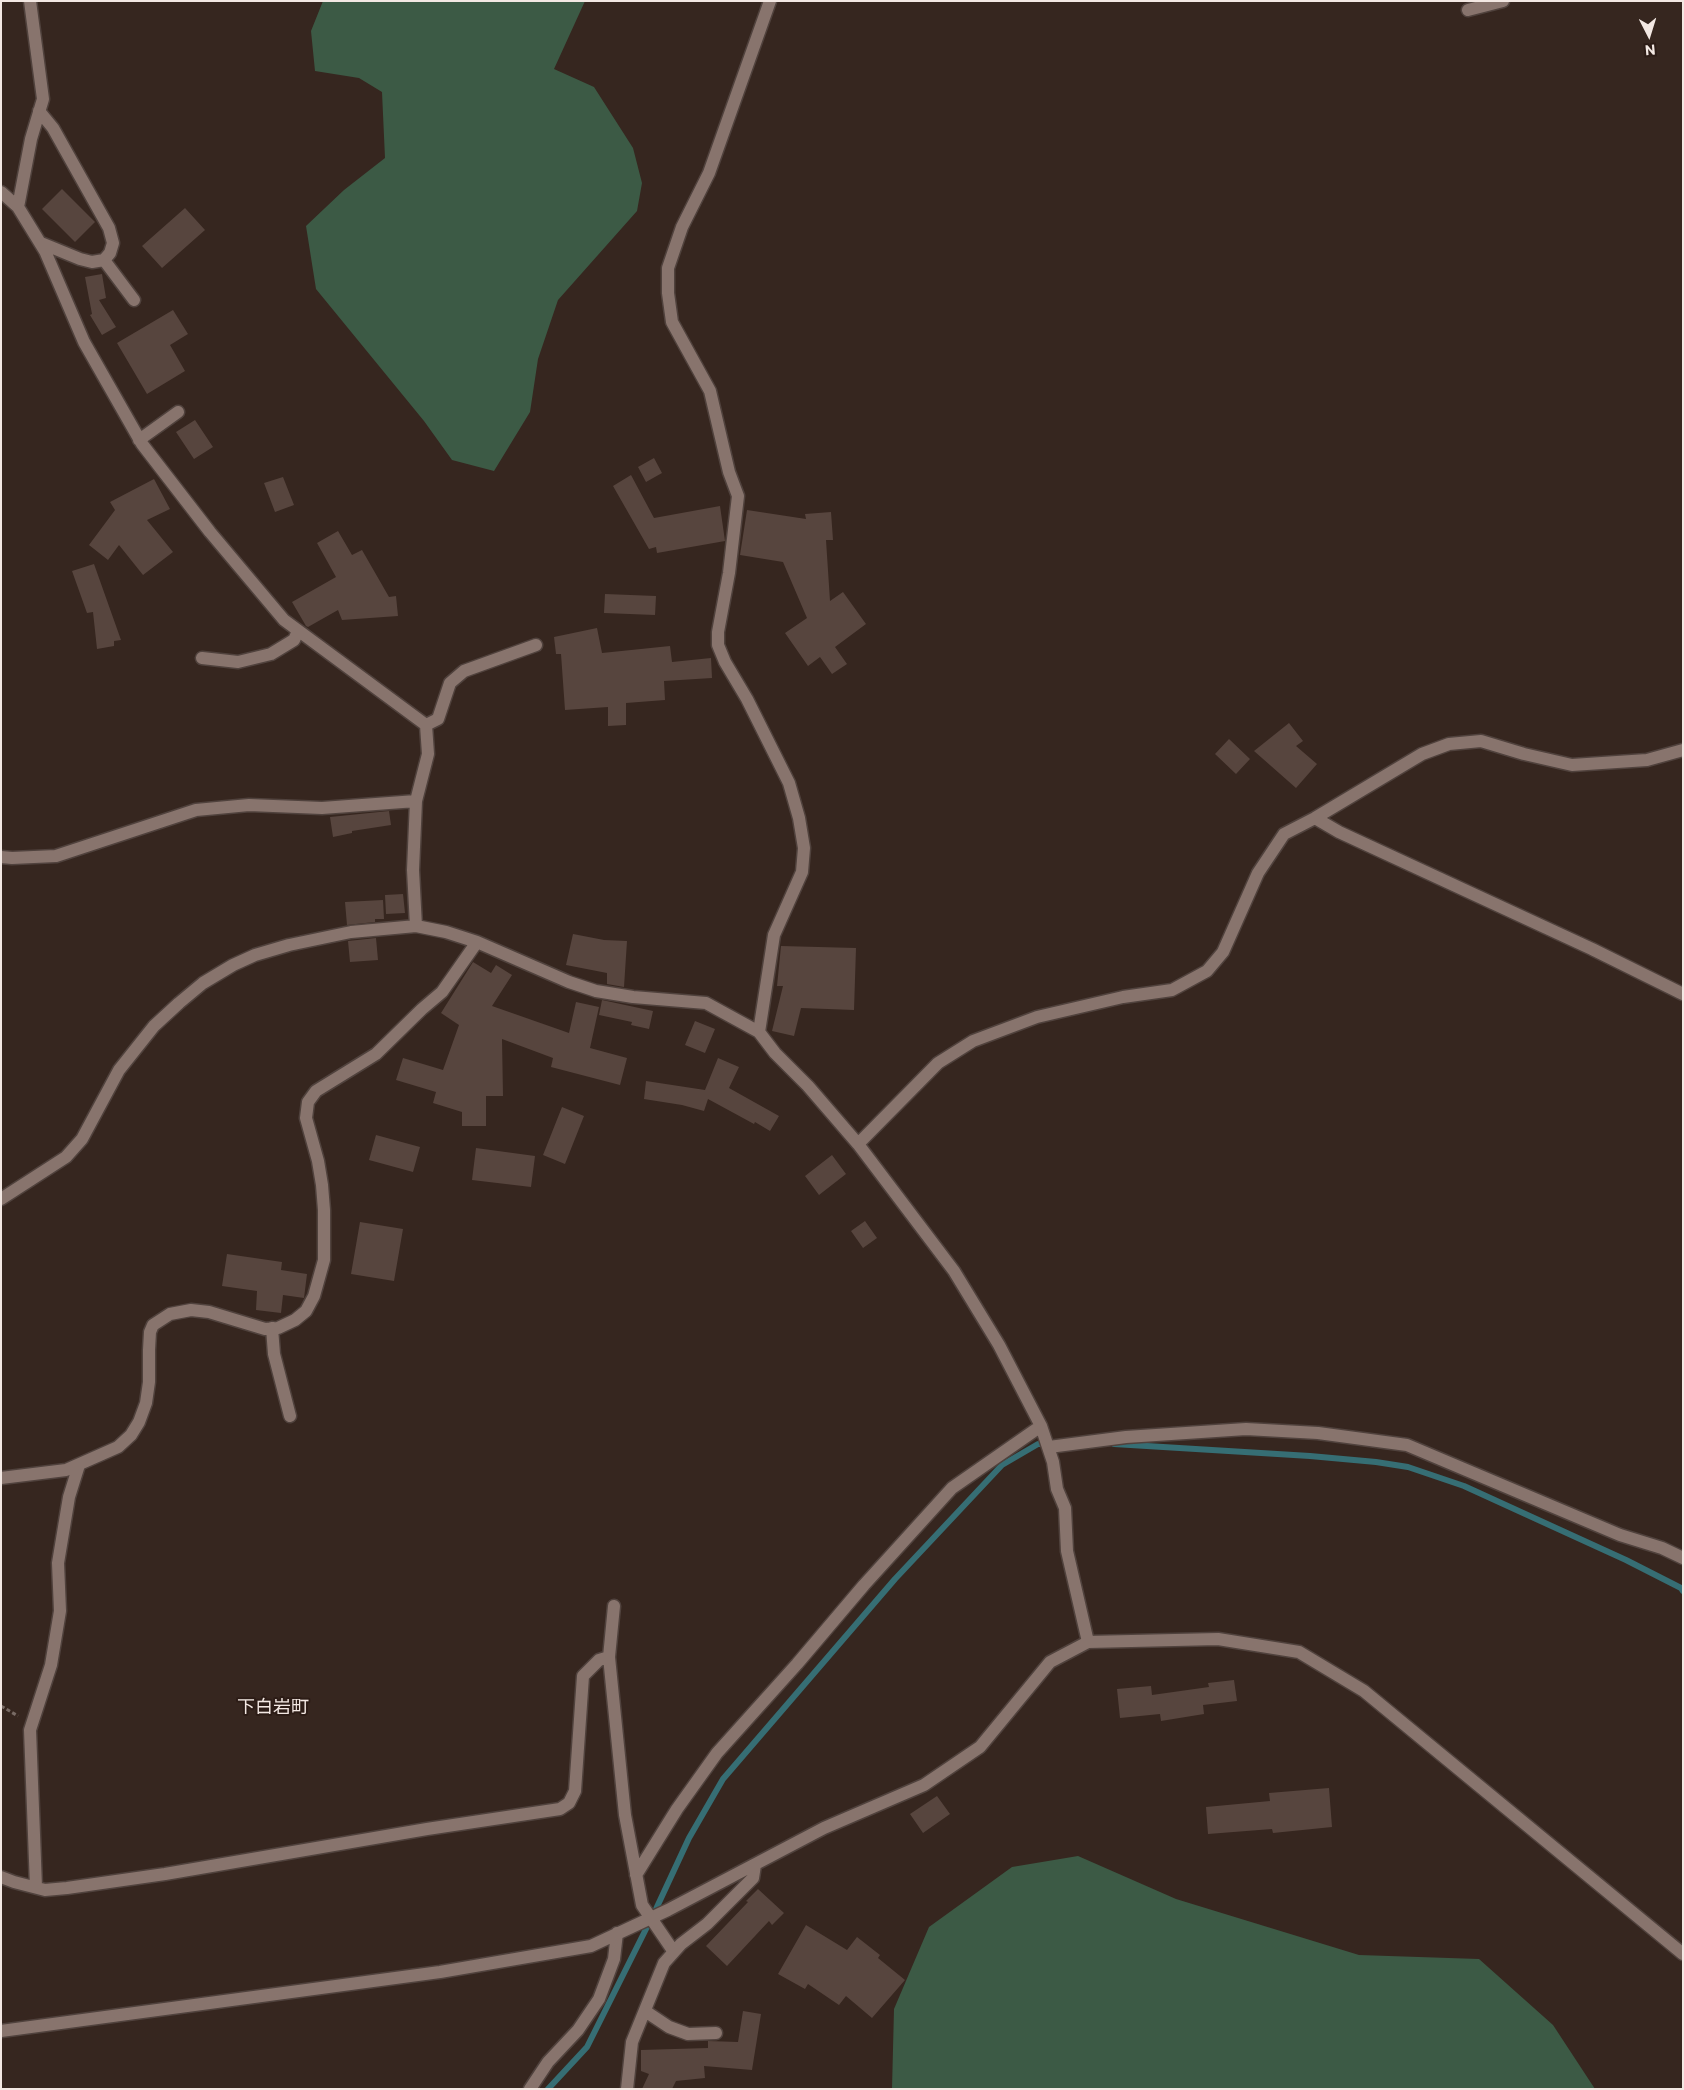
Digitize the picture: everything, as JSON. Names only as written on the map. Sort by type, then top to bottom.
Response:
[{"type":"street","points":[[18,207],[31,139],[42,99],[30,1]]},
{"type":"street","points":[[759,1032],[774,935],[802,872],[804,848],[799,818],[789,783],[747,699],[725,662],[718,645],[718,632],[729,573],[738,496],[729,472],[710,391],[672,322],[668,293],[668,268],[682,227],[709,173],[726,129],[770,1]]},
{"type":"street","points":[[1468,10],[1503,1]]},
{"type":"street","points":[[39,111],[53,128],[109,228],[113,243],[110,253],[104,260],[92,262],[41,243]]},
{"type":"street","points":[[1,192],[18,207],[41,243],[84,342],[139,440],[210,532],[284,620],[426,725],[428,754],[416,801],[413,870],[416,926]]},
{"type":"street","points":[[104,260],[134,300]]},
{"type":"street","points":[[139,440],[178,412]]},
{"type":"street","points":[[202,658],[238,662],[271,654],[294,640],[298,631]]},
{"type":"street","points":[[426,725],[438,719],[450,683],[464,671],[536,645]]},
{"type":"street","points":[[858,1144],[938,1064],[973,1041],[1037,1017],[1123,997],[1172,990],[1207,971],[1223,952],[1258,872],[1284,834],[1315,818],[1422,754],[1449,744],[1481,741],[1524,754],[1572,765],[1647,760],[1683,750]]},
{"type":"street","points":[[1,857],[56,856],[196,810],[249,805],[322,808],[416,801]]},
{"type":"street","points":[[1315,818],[1339,832],[1592,949],[1683,994]]},
{"type":"street","points":[[1,1199],[66,1157],[82,1139],[118,1070],[154,1026],[202,983],[255,955],[289,945],[351,932],[416,926],[446,932],[477,942],[568,982],[596,991],[633,997],[706,1003],[759,1032],[775,1053],[808,1086],[858,1144],[954,1272],[999,1345],[1041,1426],[1049,1448],[1057,1489],[1064,1508],[1066,1551],[1088,1642]]},
{"type":"street","points":[[1,1478],[66,1470],[118,1447],[131,1435],[139,1422],[146,1403],[150,1382],[150,1332],[153,1325],[159,1320],[170,1314],[191,1310],[208,1312],[255,1327],[278,1328],[295,1320],[306,1311],[314,1296],[324,1260],[322,1193],[318,1161],[306,1118],[308,1102],[316,1091],[376,1054],[442,992],[477,942]]},
{"type":"street","points":[[272,1328],[274,1354],[290,1416]]},
{"type":"street","points":[[636,1875],[677,1809],[717,1752],[797,1664],[870,1578],[952,1488],[1041,1426]]},
{"type":"street","points":[[1049,1448],[1126,1437],[1246,1430],[1318,1433],[1407,1445],[1620,1535],[1662,1548],[1683,1558]]},
{"type":"street","points":[[36,1888],[30,1730],[51,1665],[60,1611],[58,1563],[69,1496],[79,1465]]},
{"type":"street","points":[[614,1606],[609,1657],[625,1815],[642,1905],[674,1952]]},
{"type":"street","points":[[1,2031],[440,1972],[591,1946],[650,1919],[824,1828],[924,1785],[980,1747],[1050,1662],[1088,1642],[1218,1639],[1299,1652],[1364,1691],[1683,1954]]},
{"type":"street","points":[[1,1877],[45,1890],[67,1888],[165,1874],[427,1829],[560,1809],[569,1803],[575,1791],[583,1676],[599,1660],[609,1657]]},
{"type":"street","points":[[627,2089],[632,2042],[664,1963],[753,1878],[755,1865]]},
{"type":"street","points":[[530,2089],[548,2062],[567,2045],[599,1999],[614,1959],[617,1933]]},
{"type":"street","points":[[645,2011],[669,2026],[688,2034],[716,2033]]},
{"type":"green space","points":[[323,1],[585,1],[554,69],[594,87],[633,148],[642,183],[637,211],[558,300],[538,359],[530,412],[494,471],[452,460],[424,421],[316,289],[306,226],[344,190],[385,158],[382,92],[359,78],[315,71],[311,31]]},
{"type":"green space","points":[[1078,1856],[1176,1899],[1359,1955],[1479,1959],[1553,2025],[1595,2089],[892,2089],[894,2009],[929,1927],[1012,1867]]},
{"type":"building","points":[[62,189],[95,222],[75,242],[42,209]]},
{"type":"building","points":[[185,208],[205,230],[162,268],[142,246]]},
{"type":"building","points":[[102,274],[106,298],[99,300],[116,327],[102,335],[90,315],[92,314],[85,277]]},
{"type":"building","points":[[173,310],[188,334],[170,345],[185,371],[147,394],[117,343]]},
{"type":"building","points":[[195,420],[213,447],[194,459],[176,432]]},
{"type":"building","points":[[654,458],[662,473],[646,482],[638,467]]},
{"type":"building","points":[[631,475],[654,518],[720,506],[725,541],[657,553],[656,547],[649,549],[613,486]]},
{"type":"building","points":[[283,477],[294,505],[275,512],[264,483]]},
{"type":"building","points":[[154,479],[170,509],[147,520],[173,552],[143,575],[119,545],[108,560],[89,545],[115,510],[110,502]]},
{"type":"building","points":[[747,510],[806,519],[805,514],[831,512],[833,540],[826,540],[830,601],[843,592],[866,624],[835,647],[847,664],[832,674],[820,657],[808,666],[785,633],[807,618],[783,562],[740,555]]},
{"type":"building","points":[[338,531],[352,555],[362,550],[389,597],[396,596],[398,616],[342,620],[338,610],[308,627],[306,626],[292,602],[336,577],[317,543]]},
{"type":"building","points":[[94,564],[121,640],[114,641],[114,646],[97,649],[93,612],[87,613],[72,571]]},
{"type":"building","points":[[605,594],[656,596],[655,615],[604,613]]},
{"type":"building","points":[[597,628],[602,653],[670,646],[672,662],[711,658],[712,678],[664,681],[665,700],[626,703],[626,725],[608,726],[608,707],[565,710],[561,654],[556,654],[554,637]]},
{"type":"building","points":[[1289,723],[1303,741],[1296,746],[1317,764],[1296,788],[1254,751]]},
{"type":"building","points":[[1229,739],[1250,759],[1236,774],[1215,754]]},
{"type":"building","points":[[389,811],[391,825],[352,831],[352,833],[333,837],[330,817]]},
{"type":"building","points":[[403,894],[405,913],[386,914],[385,895]]},
{"type":"building","points":[[383,900],[384,919],[375,919],[375,922],[347,925],[345,902]]},
{"type":"building","points":[[573,934],[604,940],[627,941],[624,987],[607,984],[607,973],[566,965]]},
{"type":"building","points":[[376,938],[378,960],[350,962],[348,941]]},
{"type":"building","points":[[781,946],[856,948],[854,1010],[801,1008],[794,1036],[772,1031],[783,986],[777,986]]},
{"type":"building","points":[[473,962],[491,973],[496,965],[512,975],[492,1006],[569,1033],[576,1002],[599,1007],[590,1048],[627,1058],[620,1085],[551,1067],[553,1058],[502,1039],[503,1096],[486,1096],[486,1126],[462,1126],[462,1112],[433,1103],[436,1092],[396,1080],[403,1058],[443,1070],[459,1025],[441,1013]]},
{"type":"building","points":[[602,1000],[653,1011],[649,1029],[631,1025],[632,1022],[599,1015]]},
{"type":"building","points":[[695,1021],[715,1029],[705,1053],[685,1045]]},
{"type":"building","points":[[718,1058],[739,1067],[729,1088],[779,1116],[770,1131],[708,1099],[704,1111],[682,1105],[644,1099],[646,1081],[705,1090]]},
{"type":"building","points":[[562,1107],[584,1116],[565,1164],[543,1155]]},
{"type":"building","points":[[376,1135],[420,1147],[413,1172],[369,1160]]},
{"type":"building","points":[[476,1148],[535,1156],[531,1187],[472,1180]]},
{"type":"building","points":[[832,1155],[846,1174],[819,1195],[805,1176]]},
{"type":"building","points":[[865,1221],[877,1238],[863,1248],[851,1231]]},
{"type":"building","points":[[360,1222],[403,1229],[394,1281],[351,1274]]},
{"type":"building","points":[[227,1254],[282,1262],[281,1270],[307,1274],[304,1298],[283,1295],[281,1313],[256,1310],[257,1291],[222,1286]]},
{"type":"building","points":[[1234,1680],[1237,1701],[1203,1705],[1204,1714],[1161,1721],[1160,1714],[1120,1718],[1117,1689],[1151,1686],[1152,1695],[1209,1687],[1208,1683]]},
{"type":"building","points":[[1329,1788],[1332,1827],[1273,1833],[1272,1829],[1208,1834],[1206,1807],[1270,1801],[1269,1793]]},
{"type":"building","points":[[937,1796],[950,1814],[923,1833],[910,1814]]},
{"type":"building","points":[[758,1889],[784,1913],[772,1925],[769,1921],[727,1966],[706,1946]]},
{"type":"building","points":[[806,1925],[847,1950],[857,1937],[880,1955],[878,1958],[905,1980],[872,2018],[846,1996],[839,2005],[808,1984],[805,1989],[778,1974]]},
{"type":"building","points":[[743,2011],[761,2014],[752,2070],[704,2066],[705,2078],[676,2081],[672,2089],[642,2089],[649,2074],[641,2071],[641,2050],[708,2048],[708,2041],[738,2042]]},
{"type":"waterway","points":[[548,2089],[587,2047],[689,1838],[723,1779],[895,1579],[1002,1465],[1038,1444],[1047,1444]]},
{"type":"waterway","points":[[1114,1444],[1310,1456],[1408,1467],[1464,1486],[1626,1560],[1681,1588],[1683,1591]]},
{"type":"district","name":"下白岩町","points":[[273,1707]]}]
